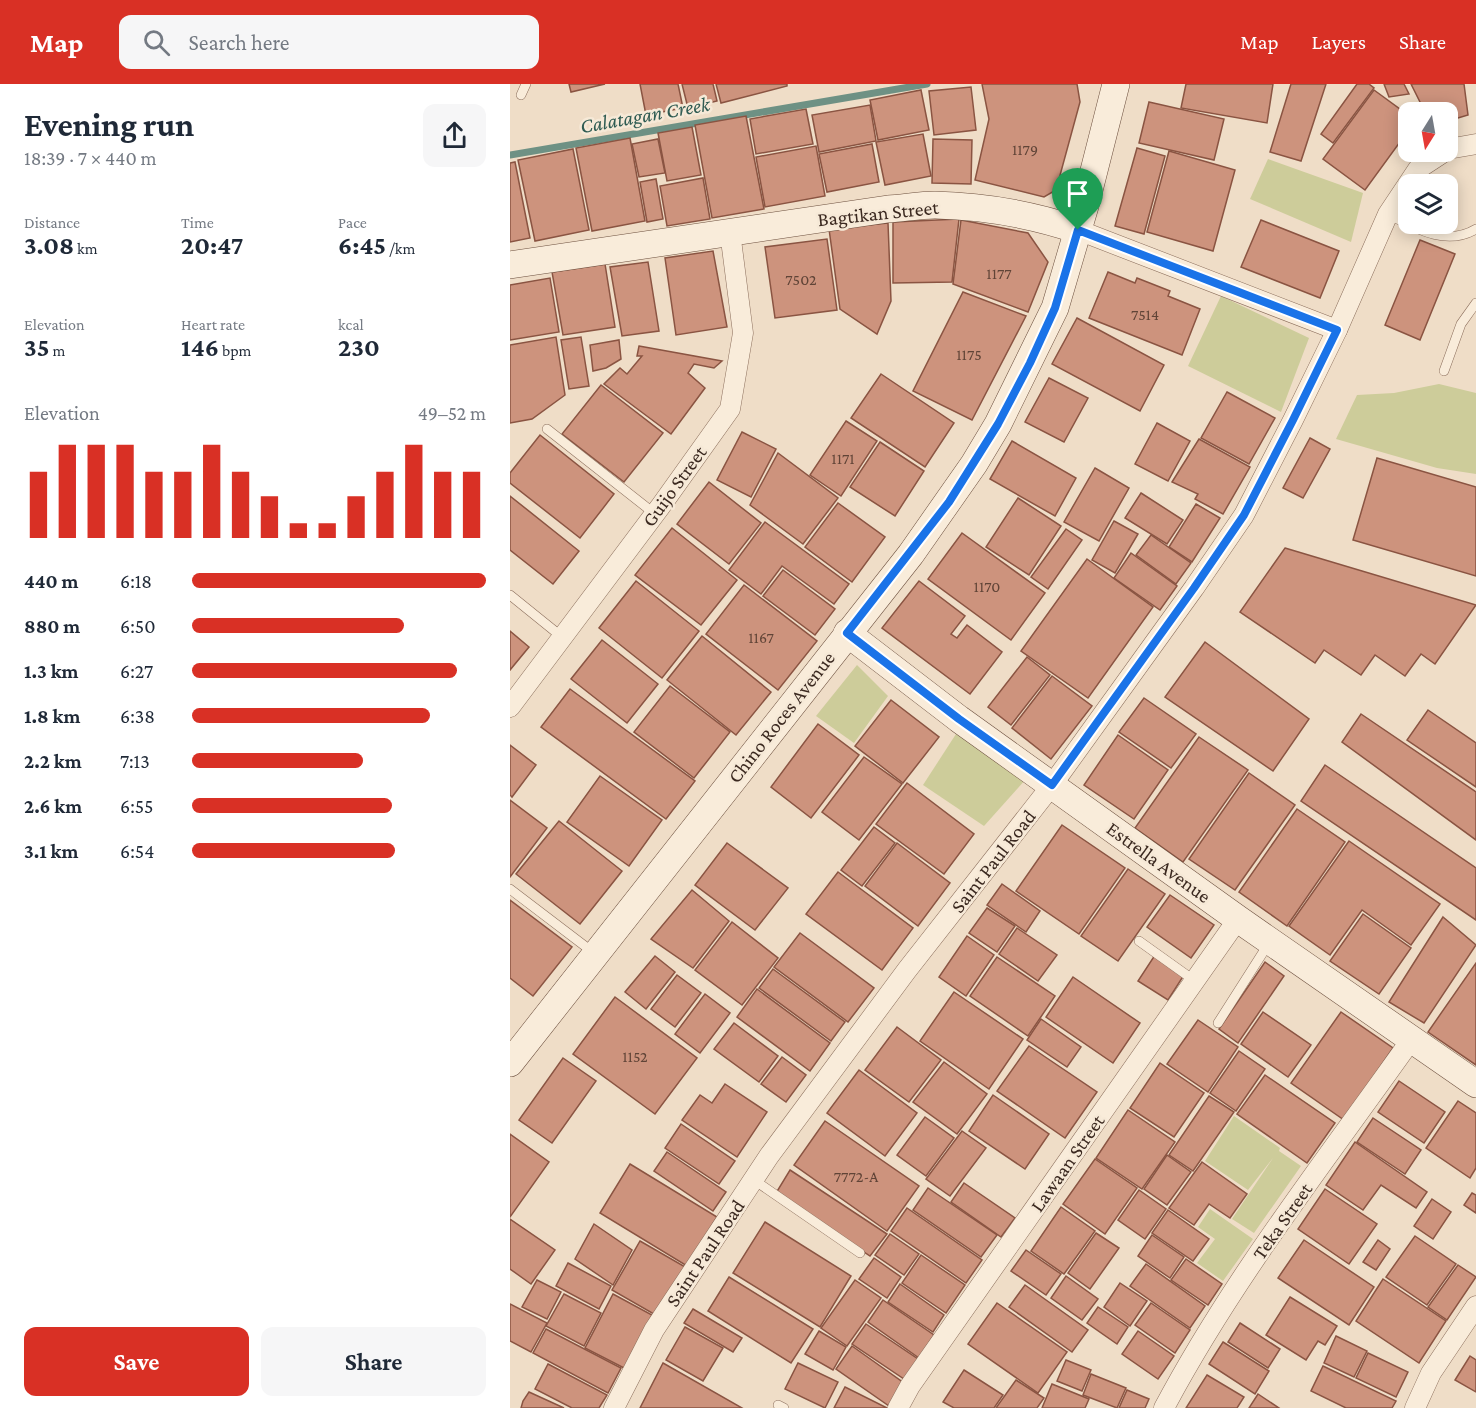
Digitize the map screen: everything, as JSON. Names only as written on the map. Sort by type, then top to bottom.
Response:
[{"type":"street","name":"Chino Roces Avenue","points":[[510,1063],[949,502],[998,424],[1030,363],[1055,308],[1105,133],[1116,84]]},
{"type":"street","points":[[1458,147],[1476,144]]},
{"type":"street","name":"Saint Paul Road","points":[[614,1408],[654,1330],[754,1180],[907,970],[1052,785],[1244,515],[1337,330],[1388,214],[1418,169],[1429,162]]},
{"type":"street","name":"Bagtikan Street","points":[[510,265],[888,209],[934,205],[1023,216],[1058,223],[1337,330]]},
{"type":"street","name":"Guijo Street","points":[[510,707],[655,514],[730,409],[743,333],[730,232]]},
{"type":"street","name":"Estrella Avenue","points":[[847,633],[959,719],[1238,919],[1476,1084]]},
{"type":"street","name":"Lawaan Street","points":[[898,1408],[910,1386],[1238,919]]},
{"type":"street","name":"Teka Street","points":[[1164,1408],[1188,1362],[1247,1270],[1411,1040]]},
{"type":"street","points":[[1415,1408],[1431,1373],[1476,1306]]},
{"type":"lane","points":[[521,95],[526,84]]},
{"type":"lane","points":[[1388,214],[1412,227],[1435,235],[1451,237],[1476,229]]},
{"type":"lane","points":[[1444,371],[1461,324],[1476,303]]},
{"type":"lane","points":[[547,429],[655,514]]},
{"type":"lane","points":[[510,595],[562,637]]},
{"type":"lane","points":[[510,889],[595,954]]},
{"type":"lane","points":[[1139,941],[1195,981]]},
{"type":"lane","points":[[1218,1023],[1271,941]]},
{"type":"lane","points":[[754,1180],[860,1253]]},
{"type":"shaded area","points":[[1268,159],[1363,193],[1351,242],[1250,199]]},
{"type":"shaded area","points":[[1221,296],[1309,338],[1281,412],[1188,366]]},
{"type":"shaded area","points":[[1439,384],[1476,393],[1476,474],[1437,468],[1336,439],[1357,395],[1394,393]]},
{"type":"shaded area","points":[[857,665],[888,696],[854,743],[816,716]]},
{"type":"shaded area","points":[[956,734],[1026,779],[984,826],[923,785]]},
{"type":"shaded area","points":[[1234,1116],[1280,1148],[1279,1151],[1301,1166],[1254,1233],[1232,1219],[1273,1158],[1248,1190],[1205,1161]]},
{"type":"shaded area","points":[[1210,1209],[1253,1239],[1223,1281],[1197,1263],[1215,1239],[1198,1227]]},
{"type":"building","points":[[569,84],[605,84],[571,92]]},
{"type":"building","points":[[640,84],[678,84],[683,108],[646,115]]},
{"type":"building","points":[[682,84],[713,84],[717,101],[688,108]]},
{"type":"building","points":[[716,84],[787,84],[787,86],[721,103]]},
{"type":"building","points":[[982,84],[1077,84],[1080,102],[1056,190],[1044,197],[975,180],[989,119]]},
{"type":"building","points":[[1186,84],[1273,84],[1267,123],[1181,108]]},
{"type":"building","points":[[1291,84],[1326,84],[1301,161],[1270,152]]},
{"type":"building","points":[[1357,84],[1369,84],[1374,88],[1333,143],[1321,134]]},
{"type":"building","points":[[1384,84],[1404,84],[1409,94],[1389,97]]},
{"type":"building","points":[[1411,84],[1464,84],[1468,115],[1458,118],[1458,102],[1420,102]]},
{"type":"building","points":[[971,87],[976,130],[934,135],[929,91]]},
{"type":"building","points":[[921,90],[929,130],[878,140],[870,100]]},
{"type":"building","points":[[1374,90],[1398,108],[1398,145],[1365,190],[1323,159]]},
{"type":"building","points":[[1149,102],[1224,119],[1214,160],[1139,143]]},
{"type":"building","points":[[870,105],[876,141],[819,152],[812,115]]},
{"type":"building","points":[[806,109],[813,144],[756,154],[750,119]]},
{"type":"building","points":[[746,116],[764,209],[712,218],[695,125]]},
{"type":"building","points":[[692,127],[701,175],[667,181],[658,133]]},
{"type":"building","points":[[923,134],[931,176],[885,185],[876,142]]},
{"type":"building","points":[[630,138],[645,221],[592,231],[576,148]]},
{"type":"building","points":[[658,139],[665,173],[639,177],[632,144]]},
{"type":"building","points":[[933,139],[972,140],[971,184],[932,183]]},
{"type":"building","points":[[872,144],[879,182],[827,192],[819,154]]},
{"type":"building","points":[[816,146],[825,196],[765,207],[756,157]]},
{"type":"building","points":[[1137,148],[1165,156],[1144,234],[1115,226]]},
{"type":"building","points":[[573,149],[589,230],[535,241],[518,160]]},
{"type":"building","points":[[1169,151],[1235,170],[1213,251],[1147,232]]},
{"type":"building","points":[[515,162],[530,238],[510,242],[510,163]]},
{"type":"building","points":[[703,178],[710,219],[667,226],[660,186]]},
{"type":"building","points":[[656,179],[663,219],[647,222],[640,182]]},
{"type":"building","points":[[959,219],[952,282],[893,283],[893,222]]},
{"type":"building","points":[[961,220],[1028,233],[1048,262],[1028,312],[953,284]]},
{"type":"building","points":[[1261,220],[1339,251],[1320,298],[1241,267]]},
{"type":"building","points":[[888,223],[891,301],[877,334],[840,309],[829,229]]},
{"type":"building","points":[[827,239],[837,310],[775,318],[765,247]]},
{"type":"building","points":[[1420,240],[1455,254],[1420,340],[1385,325]]},
{"type":"building","points":[[713,251],[727,327],[676,335],[665,258]]},
{"type":"building","points":[[648,262],[659,331],[622,336],[610,267]]},
{"type":"building","points":[[605,264],[615,327],[563,335],[552,272]]},
{"type":"building","points":[[1108,272],[1135,283],[1137,278],[1170,291],[1168,296],[1200,309],[1182,355],[1089,318]]},
{"type":"building","points":[[550,278],[559,332],[510,340],[510,285]]},
{"type":"building","points":[[963,292],[1026,316],[972,420],[913,391]]},
{"type":"building","points":[[1077,318],[1164,365],[1140,411],[1052,364]]},
{"type":"building","points":[[556,337],[565,395],[532,419],[510,423],[510,345]]},
{"type":"building","points":[[581,337],[589,386],[569,389],[561,340]]},
{"type":"building","points":[[619,340],[621,359],[606,368],[593,371],[590,345]]},
{"type":"building","points":[[639,346],[722,361],[714,368],[694,364],[688,373],[705,388],[671,434],[604,384],[620,368],[627,374],[642,356],[637,356]]},
{"type":"building","points":[[881,374],[954,423],[925,467],[851,418]]},
{"type":"building","points":[[1049,378],[1088,398],[1064,442],[1025,422]]},
{"type":"building","points":[[601,385],[663,433],[624,482],[562,434]]},
{"type":"building","points":[[1227,392],[1275,418],[1249,464],[1201,438]]},
{"type":"building","points":[[846,421],[877,441],[841,496],[810,475]]},
{"type":"building","points":[[1157,423],[1190,441],[1168,481],[1135,464]]},
{"type":"building","points":[[742,432],[776,449],[751,497],[717,480]]},
{"type":"building","points":[[540,435],[614,494],[580,538],[510,483],[510,473]]},
{"type":"building","points":[[1310,438],[1330,449],[1303,498],[1283,488]]},
{"type":"building","points":[[1199,439],[1250,467],[1223,514],[1195,499],[1198,494],[1172,482]]},
{"type":"building","points":[[1012,441],[1076,478],[1055,516],[990,479]]},
{"type":"building","points":[[880,442],[924,471],[895,516],[850,487]]},
{"type":"building","points":[[778,453],[838,498],[803,544],[750,505]]},
{"type":"building","points":[[1377,458],[1476,487],[1476,576],[1353,540]]},
{"type":"building","points":[[1095,468],[1129,488],[1099,541],[1064,522]]},
{"type":"building","points":[[709,482],[761,523],[729,564],[677,524]]},
{"type":"building","points":[[1141,493],[1183,520],[1167,544],[1125,518]]},
{"type":"building","points":[[510,496],[579,551],[553,584],[510,550]]},
{"type":"building","points":[[1018,498],[1061,526],[1029,575],[986,547]]},
{"type":"building","points":[[838,503],[885,537],[852,582],[805,547]]},
{"type":"building","points":[[1196,504],[1220,518],[1192,562],[1169,547]]},
{"type":"building","points":[[1114,521],[1138,534],[1115,573],[1092,560]]},
{"type":"building","points":[[765,522],[849,584],[834,604],[782,566],[761,594],[729,570]]},
{"type":"building","points":[[672,528],[737,580],[701,625],[635,575]]},
{"type":"building","points":[[1066,529],[1082,540],[1048,589],[1031,577]]},
{"type":"building","points":[[962,533],[1045,593],[1011,640],[928,579]]},
{"type":"building","points":[[1151,535],[1191,563],[1176,584],[1136,555]]},
{"type":"building","points":[[1285,548],[1476,605],[1435,664],[1421,654],[1405,676],[1375,655],[1361,675],[1324,650],[1315,663],[1240,612]]},
{"type":"building","points":[[1131,553],[1177,586],[1160,610],[1114,578]]},
{"type":"building","points":[[1087,559],[1153,607],[1088,698],[1021,651]]},
{"type":"building","points":[[783,570],[835,609],[815,635],[763,596]]},
{"type":"building","points":[[636,581],[699,631],[662,678],[599,628]]},
{"type":"building","points":[[919,581],[965,616],[951,634],[957,638],[967,625],[1002,652],[970,694],[882,628]]},
{"type":"building","points":[[744,585],[817,641],[778,690],[706,634]]},
{"type":"building","points":[[510,631],[529,647],[510,670]]},
{"type":"building","points":[[702,636],[771,692],[736,735],[667,680]]},
{"type":"building","points":[[602,640],[658,684],[627,723],[571,679]]},
{"type":"building","points":[[1205,642],[1309,719],[1273,771],[1165,697]]},
{"type":"building","points":[[1027,657],[1050,675],[1011,725],[988,707]]},
{"type":"building","points":[[1052,676],[1092,706],[1051,759],[1012,728]]},
{"type":"building","points":[[670,686],[730,732],[694,778],[634,732]]},
{"type":"building","points":[[570,689],[695,781],[666,819],[541,727]]},
{"type":"building","points":[[1144,698],[1196,734],[1171,768],[1119,732]]},
{"type":"building","points":[[891,700],[939,737],[903,783],[855,746]]},
{"type":"building","points":[[1428,710],[1476,743],[1476,787],[1407,740]]},
{"type":"building","points":[[1361,714],[1476,792],[1476,840],[1342,742]]},
{"type":"building","points":[[818,724],[859,755],[811,818],[771,787]]},
{"type":"building","points":[[1118,735],[1168,770],[1134,819],[1084,785]]},
{"type":"building","points":[[1199,737],[1248,770],[1183,862],[1135,828]]},
{"type":"building","points":[[510,745],[536,765],[512,797],[510,795]]},
{"type":"building","points":[[864,757],[902,784],[859,840],[822,812]]},
{"type":"building","points":[[1325,765],[1476,868],[1476,920],[1301,801]]},
{"type":"building","points":[[1249,773],[1295,805],[1235,890],[1189,859]]},
{"type":"building","points":[[600,776],[662,820],[629,866],[567,822]]},
{"type":"building","points":[[907,783],[974,834],[944,874],[876,824]]},
{"type":"building","points":[[510,800],[547,828],[510,877]]},
{"type":"building","points":[[1297,809],[1345,842],[1287,926],[1239,892]]},
{"type":"building","points":[[559,821],[622,871],[580,924],[516,874]]},
{"type":"building","points":[[1062,825],[1125,868],[1079,934],[1016,891]]},
{"type":"building","points":[[874,827],[895,843],[862,886],[841,870]]},
{"type":"building","points":[[1349,841],[1440,904],[1411,945],[1362,910],[1330,955],[1289,926]]},
{"type":"building","points":[[727,843],[788,888],[755,930],[695,885]]},
{"type":"building","points":[[897,843],[950,883],[918,926],[865,886]]},
{"type":"building","points":[[1128,869],[1165,894],[1118,961],[1081,936]]},
{"type":"building","points":[[838,872],[913,928],[882,970],[806,914]]},
{"type":"building","points":[[1002,884],[1040,911],[1026,932],[987,905]]},
{"type":"building","points":[[692,890],[729,921],[693,968],[651,939]]},
{"type":"building","points":[[1170,895],[1214,925],[1191,958],[1147,927]]},
{"type":"building","points":[[510,900],[572,947],[533,996],[510,978]]},
{"type":"building","points":[[987,908],[1015,926],[997,952],[969,933]]},
{"type":"building","points":[[1363,914],[1411,948],[1379,994],[1330,961]]},
{"type":"building","points":[[1443,917],[1476,945],[1424,1023],[1389,1002]]},
{"type":"building","points":[[732,922],[778,958],[742,1005],[695,970]]},
{"type":"building","points":[[1017,928],[1057,955],[1038,981],[999,954]]},
{"type":"building","points":[[800,933],[874,988],[848,1022],[774,967]]},
{"type":"building","points":[[967,936],[994,955],[966,996],[939,977]]},
{"type":"building","points":[[1155,955],[1184,975],[1168,1000],[1138,981]]},
{"type":"building","points":[[655,956],[675,972],[646,1009],[625,992]]},
{"type":"building","points":[[997,957],[1055,996],[1028,1036],[970,996]]},
{"type":"building","points":[[1265,962],[1284,976],[1238,1043],[1219,1029]]},
{"type":"building","points":[[1476,963],[1476,1065],[1428,1032]]},
{"type":"building","points":[[773,969],[845,1022],[831,1041],[759,988]]},
{"type":"building","points":[[677,975],[701,993],[675,1027],[651,1009]]},
{"type":"building","points":[[1073,977],[1140,1023],[1113,1063],[1046,1017]]},
{"type":"building","points":[[757,989],[830,1043],[810,1071],[737,1017]]},
{"type":"building","points":[[954,992],[1023,1039],[989,1089],[920,1041]]},
{"type":"building","points":[[705,994],[730,1013],[700,1053],[675,1034]]},
{"type":"building","points":[[615,997],[697,1058],[655,1114],[573,1054]]},
{"type":"building","points":[[1263,1012],[1311,1045],[1288,1077],[1241,1044]]},
{"type":"building","points":[[1341,1012],[1393,1048],[1344,1120],[1291,1083]]},
{"type":"building","points":[[1041,1019],[1081,1047],[1067,1067],[1027,1040]]},
{"type":"building","points":[[1198,1020],[1238,1047],[1208,1092],[1167,1064]]},
{"type":"building","points":[[734,1023],[778,1056],[759,1082],[714,1049]]},
{"type":"building","points":[[897,1027],[941,1060],[909,1102],[865,1070]]},
{"type":"building","points":[[1029,1046],[1097,1092],[1065,1138],[997,1091]]},
{"type":"building","points":[[1239,1051],[1265,1069],[1236,1111],[1210,1093]]},
{"type":"building","points":[[782,1057],[806,1075],[786,1102],[761,1084]]},
{"type":"building","points":[[563,1058],[596,1081],[552,1143],[519,1120]]},
{"type":"building","points":[[944,1062],[987,1094],[957,1134],[913,1102]]},
{"type":"building","points":[[1160,1063],[1204,1093],[1174,1137],[1130,1108]]},
{"type":"building","points":[[859,1070],[917,1113],[885,1156],[827,1113]]},
{"type":"building","points":[[1265,1075],[1335,1123],[1307,1163],[1237,1114]]},
{"type":"building","points":[[1399,1081],[1445,1112],[1424,1143],[1378,1112]]},
{"type":"building","points":[[725,1084],[767,1112],[737,1157],[682,1120],[700,1095],[712,1103]]},
{"type":"building","points":[[993,1095],[1049,1134],[1025,1169],[969,1131]]},
{"type":"building","points":[[1209,1096],[1234,1112],[1193,1171],[1169,1155]]},
{"type":"building","points":[[1458,1101],[1476,1113],[1476,1168],[1470,1178],[1426,1148]]},
{"type":"building","points":[[1128,1110],[1175,1142],[1142,1189],[1096,1158]]},
{"type":"building","points":[[925,1117],[954,1138],[926,1176],[897,1155]]},
{"type":"building","points":[[1373,1118],[1421,1150],[1405,1174],[1357,1142]]},
{"type":"building","points":[[825,1121],[919,1186],[887,1231],[794,1165]]},
{"type":"building","points":[[681,1124],[735,1161],[719,1184],[665,1148]]},
{"type":"building","points":[[962,1131],[986,1148],[950,1196],[926,1179]]},
{"type":"building","points":[[510,1134],[549,1162],[510,1217]]},
{"type":"building","points":[[1355,1142],[1427,1192],[1416,1208],[1381,1185],[1363,1210],[1326,1185]]},
{"type":"building","points":[[667,1152],[726,1192],[713,1211],[654,1171]]},
{"type":"building","points":[[1167,1155],[1191,1172],[1167,1205],[1144,1189]]},
{"type":"building","points":[[1095,1159],[1137,1188],[1105,1234],[1063,1204]]},
{"type":"building","points":[[1202,1162],[1247,1194],[1230,1218],[1209,1204],[1194,1225],[1169,1208]]},
{"type":"building","points":[[630,1164],[717,1217],[687,1266],[600,1213]]},
{"type":"building","points":[[790,1170],[887,1234],[870,1256],[776,1193]]},
{"type":"building","points":[[964,1183],[1015,1218],[1001,1237],[951,1202]]},
{"type":"building","points":[[928,1188],[997,1235],[981,1257],[913,1210]]},
{"type":"building","points":[[1325,1189],[1377,1224],[1349,1264],[1298,1229]]},
{"type":"building","points":[[1139,1190],[1166,1209],[1145,1239],[1118,1220]]},
{"type":"building","points":[[1472,1193],[1476,1195],[1476,1213],[1464,1205]]},
{"type":"building","points":[[1432,1199],[1451,1212],[1433,1239],[1414,1226]]},
{"type":"building","points":[[1061,1207],[1095,1231],[1064,1274],[1031,1251]]},
{"type":"building","points":[[907,1208],[982,1260],[966,1283],[891,1231]]},
{"type":"building","points":[[1168,1210],[1209,1239],[1193,1261],[1152,1233]]},
{"type":"building","points":[[510,1219],[555,1250],[531,1284],[510,1269]]},
{"type":"building","points":[[765,1222],[851,1276],[820,1327],[733,1273]]},
{"type":"building","points":[[594,1224],[632,1250],[613,1285],[575,1259]]},
{"type":"building","points":[[1096,1233],[1119,1248],[1090,1289],[1068,1273]]},
{"type":"building","points":[[890,1234],[919,1254],[904,1275],[875,1255]]},
{"type":"building","points":[[1152,1235],[1184,1257],[1170,1278],[1138,1256]]},
{"type":"building","points":[[1415,1236],[1456,1264],[1427,1305],[1386,1277]]},
{"type":"building","points":[[1304,1240],[1374,1287],[1349,1325],[1278,1278]]},
{"type":"building","points":[[1378,1240],[1390,1249],[1376,1270],[1363,1262]]},
{"type":"building","points":[[640,1241],[687,1268],[659,1317],[612,1290]]},
{"type":"building","points":[[1026,1250],[1061,1274],[1046,1295],[1011,1271]]},
{"type":"building","points":[[921,1255],[965,1285],[946,1313],[902,1283]]},
{"type":"building","points":[[874,1258],[901,1277],[887,1298],[859,1279]]},
{"type":"building","points":[[1186,1259],[1222,1284],[1208,1305],[1171,1280]]},
{"type":"building","points":[[568,1263],[611,1286],[599,1309],[556,1286]]},
{"type":"building","points":[[1146,1264],[1205,1306],[1190,1328],[1130,1286]]},
{"type":"building","points":[[1458,1265],[1476,1277],[1447,1320],[1428,1307]]},
{"type":"building","points":[[1066,1276],[1098,1299],[1082,1320],[1051,1298]]},
{"type":"building","points":[[729,1277],[813,1329],[791,1363],[708,1311]]},
{"type":"building","points":[[1383,1279],[1446,1321],[1419,1363],[1356,1321]]},
{"type":"building","points":[[537,1280],[561,1292],[547,1319],[522,1307]]},
{"type":"building","points":[[855,1280],[881,1298],[847,1346],[821,1328]]},
{"type":"building","points":[[1120,1283],[1147,1301],[1130,1326],[1104,1307]]},
{"type":"building","points":[[900,1284],[944,1315],[933,1332],[888,1302]]},
{"type":"building","points":[[1025,1285],[1088,1330],[1072,1352],[1009,1307]]},
{"type":"building","points":[[564,1294],[601,1313],[584,1346],[546,1326]]},
{"type":"building","points":[[613,1294],[652,1315],[624,1368],[585,1348]]},
{"type":"building","points":[[1290,1297],[1337,1326],[1325,1345],[1318,1341],[1306,1360],[1266,1335]]},
{"type":"building","points":[[883,1300],[934,1335],[919,1358],[868,1322]]},
{"type":"building","points":[[997,1303],[1067,1352],[1038,1393],[968,1344]]},
{"type":"building","points":[[1151,1303],[1190,1330],[1175,1353],[1135,1325]]},
{"type":"building","points":[[510,1304],[547,1323],[531,1352],[510,1341]]},
{"type":"building","points":[[1098,1307],[1128,1327],[1117,1344],[1087,1323]]},
{"type":"building","points":[[693,1309],[742,1338],[733,1352],[684,1323]]},
{"type":"building","points":[[1240,1323],[1280,1349],[1268,1368],[1228,1342]]},
{"type":"building","points":[[866,1324],[918,1359],[904,1379],[852,1344]]},
{"type":"building","points":[[685,1327],[723,1348],[703,1381],[666,1360]]},
{"type":"building","points":[[546,1329],[621,1368],[608,1393],[533,1353]]},
{"type":"building","points":[[819,1331],[846,1347],[833,1370],[805,1354]]},
{"type":"building","points":[[1138,1331],[1174,1356],[1158,1379],[1122,1354]]},
{"type":"building","points":[[1336,1336],[1367,1351],[1354,1377],[1324,1363]]},
{"type":"building","points":[[1223,1342],[1269,1371],[1255,1394],[1209,1364]]},
{"type":"building","points":[[852,1346],[904,1383],[889,1406],[836,1369]]},
{"type":"building","points":[[1368,1353],[1408,1372],[1396,1397],[1356,1378]]},
{"type":"building","points":[[1470,1356],[1476,1360],[1476,1392],[1455,1380]]},
{"type":"building","points":[[1066,1360],[1091,1370],[1082,1391],[1057,1381]]},
{"type":"building","points":[[663,1363],[742,1408],[640,1408]]},
{"type":"building","points":[[798,1363],[838,1382],[825,1408],[785,1389]]},
{"type":"building","points":[[548,1364],[607,1395],[599,1408],[572,1408],[535,1389]]},
{"type":"building","points":[[1323,1366],[1396,1401],[1392,1408],[1346,1408],[1311,1391]]},
{"type":"building","points":[[964,1370],[1003,1395],[994,1408],[954,1408],[943,1402]]},
{"type":"building","points":[[1091,1374],[1126,1388],[1117,1408],[1083,1395]]},
{"type":"building","points":[[1207,1375],[1244,1397],[1237,1408],[1186,1408]]},
{"type":"building","points":[[1016,1380],[1044,1398],[1037,1408],[996,1408]]},
{"type":"building","points":[[1052,1384],[1089,1399],[1085,1408],[1042,1408]]},
{"type":"building","points":[[845,1387],[887,1408],[834,1408]]},
{"type":"building","points":[[1127,1390],[1149,1399],[1145,1408],[1119,1408]]},
{"type":"building","points":[[529,1392],[564,1408],[521,1408]]},
{"type":"building","points":[[1258,1394],[1279,1408],[1249,1408]]},
{"type":"waterway","name":"Calatagan Creek","points":[[510,155],[927,84]]},
{"type":"route","points":[[1078,230],[1337,330],[1244,515],[1052,785],[959,719],[847,633],[949,502],[998,424],[1030,363],[1055,308],[1078,230]]}]
